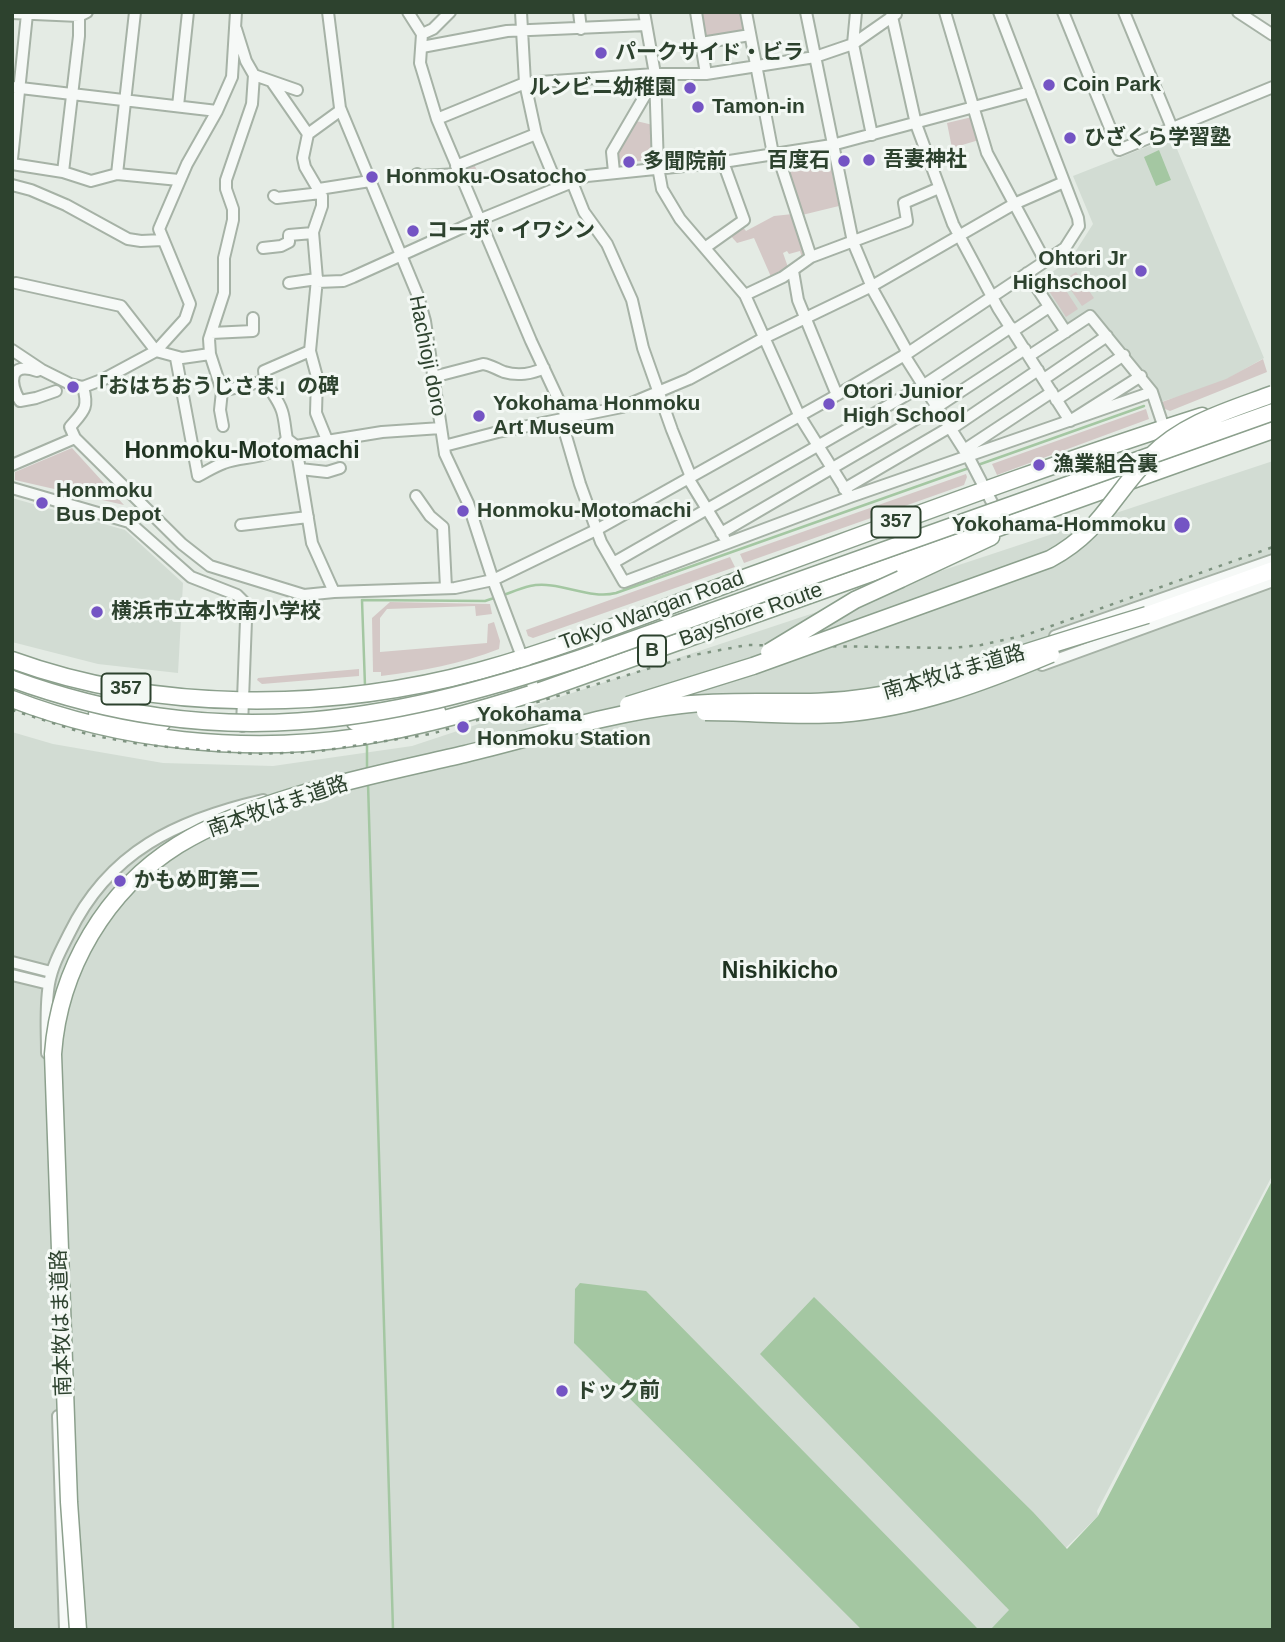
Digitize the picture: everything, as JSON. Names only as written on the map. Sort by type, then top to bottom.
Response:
[{"type":"highway","name":"Tokyo Wangan Road","points":[[12,660],[60,675],[140,691],[190,697],[298,699],[351,696],[436,681],[523,658],[987,489],[1273,394]]},
{"type":"highway","points":[[256,810],[386,763],[658,696],[763,663],[1033,566],[1065,551],[1088,534],[1150,456],[1175,436],[1209,418],[1273,394]]},
{"type":"highway","name":"Bayshore Route","points":[[12,679],[86,702],[178,719],[224,723],[285,723],[354,717],[395,710],[485,688],[581,658],[1273,412]]},
{"type":"highway","name":"Tokyo Wangan Road","points":[[12,696],[116,718],[177,724],[312,726],[402,717],[439,710],[533,686],[1273,422]]},
{"type":"highway","name":"Bayshore Route","points":[[12,696],[80,721],[130,733],[179,739],[272,744],[358,737],[399,730],[540,691],[1273,429]]},
{"type":"highway","points":[[511,747],[651,700],[738,667],[776,649],[855,600],[974,547],[1032,513]]},
{"type":"highway","name":"南本牧はま道路","points":[[88,1630],[72,1503],[56,1075],[58,1036],[74,978],[87,947],[108,914],[133,886],[167,857],[205,834],[257,813],[314,795],[607,723],[663,714],[716,712],[813,715],[889,708],[981,682],[1147,615],[1273,570]]},
{"type":"highway","name":"南本牧はま道路","points":[[78,1630],[69,1514],[53,1054],[57,1023],[71,976],[84,945],[120,894],[178,845],[216,825],[256,810],[383,773],[654,709],[723,702],[844,700],[908,689],[1147,615]]},
{"type":"street","points":[[117,174],[135,12]]},
{"type":"street","points":[[178,106],[188,12]]},
{"type":"street","points":[[223,426],[220,410],[222,391],[210,354],[209,339],[224,293],[224,258],[233,220],[226,180],[252,104],[254,75],[246,61],[236,27],[236,12]]},
{"type":"street","name":"Hachioji doro","points":[[328,12],[341,110],[422,309],[444,446],[468,503],[493,580],[533,686]]},
{"type":"street","points":[[408,12],[422,34],[419,63],[437,119],[564,418],[580,484],[601,542],[624,582],[724,538],[847,493],[1152,392]]},
{"type":"street","points":[[522,12],[525,83],[536,134],[558,187]]},
{"type":"street","points":[[579,12],[580,29]]},
{"type":"street","points":[[644,12],[655,78],[658,167],[662,189],[680,219],[745,295],[799,415],[847,493]]},
{"type":"street","points":[[696,12],[706,74]]},
{"type":"street","points":[[746,12],[775,153],[811,257]]},
{"type":"street","points":[[806,12],[853,242],[906,354],[987,489],[1000,518]]},
{"type":"street","points":[[856,12],[853,44],[872,135]]},
{"type":"street","points":[[946,12],[987,153],[1045,261]]},
{"type":"street","points":[[83,387],[87,401],[84,411],[70,427],[75,438],[182,544],[210,566],[296,594],[312,595],[446,588],[493,580],[598,529],[837,395],[906,354],[1065,248],[1079,226],[999,12]]},
{"type":"street","points":[[1063,12],[1119,150],[1273,87]]},
{"type":"street","points":[[1124,12],[1171,128]]},
{"type":"street","points":[[1238,12],[1273,35]]},
{"type":"street","points":[[12,13],[83,14],[64,172]]},
{"type":"street","points":[[422,34],[433,29],[448,13]]},
{"type":"street","points":[[437,119],[525,83],[706,74],[815,57],[853,44],[894,14],[916,124],[960,237],[1012,329],[1070,421]]},
{"type":"street","points":[[27,15],[16,88],[12,162],[64,172],[91,181],[117,174],[179,180]]},
{"type":"street","points":[[422,47],[507,31],[646,25]]},
{"type":"street","points":[[52,397],[20,401],[13,388],[13,374],[16,370],[30,369],[83,387],[156,351],[185,318],[190,304],[159,229],[179,180],[217,111],[232,77],[233,33],[236,27]]},
{"type":"street","points":[[701,43],[750,35]]},
{"type":"street","points":[[254,75],[297,90]]},
{"type":"street","points":[[614,172],[612,152],[655,78]]},
{"type":"street","points":[[272,82],[308,134]]},
{"type":"street","points":[[16,88],[217,111]]},
{"type":"street","points":[[289,283],[343,281],[479,220],[587,176],[723,162],[832,145],[1030,92]]},
{"type":"street","points":[[327,440],[316,413],[317,377],[310,351],[317,280],[313,233],[322,206],[320,191],[305,167],[303,158],[308,134],[341,110]]},
{"type":"street","points":[[417,174],[457,170],[536,134]]},
{"type":"street","points":[[706,247],[744,220],[723,162]]},
{"type":"street","points":[[274,196],[277,198],[370,181]]},
{"type":"street","points":[[572,182],[584,212],[607,244],[632,300],[643,348],[690,477],[724,538]]},
{"type":"street","points":[[444,446],[498,432],[622,407],[689,379],[764,338],[872,286],[1014,204],[1064,182]]},
{"type":"street","points":[[12,185],[66,205],[128,239],[163,240]]},
{"type":"street","points":[[745,295],[793,271],[811,257],[907,221],[904,203],[939,188]]},
{"type":"street","points":[[263,248],[289,242],[289,234],[313,233]]},
{"type":"street","points":[[793,271],[798,300],[837,395]]},
{"type":"street","points":[[1027,274],[1066,332]]},
{"type":"street","points":[[16,283],[121,306],[156,351],[176,358],[210,354]]},
{"type":"street","points":[[613,563],[924,386],[1049,307]]},
{"type":"street","points":[[724,538],[831,468],[1090,316],[1152,392],[1164,428]]},
{"type":"street","points":[[211,333],[253,336],[253,318]]},
{"type":"street","points":[[847,493],[950,428],[1107,336]]},
{"type":"street","points":[[12,350],[58,379]]},
{"type":"street","points":[[310,351],[264,371],[264,381],[274,393],[283,413],[300,469],[312,543],[334,592]]},
{"type":"street","points":[[966,453],[1124,355]]},
{"type":"street","points":[[176,358],[198,476],[225,462],[254,458],[292,442],[441,428]]},
{"type":"street","points":[[433,377],[483,364],[490,364],[506,373],[518,374],[544,368]]},
{"type":"street","points":[[1070,421],[1141,376]]},
{"type":"street","points":[[222,391],[264,381]]},
{"type":"street","points":[[12,465],[75,438]]},
{"type":"street","points":[[300,469],[327,472],[340,468]]},
{"type":"street","points":[[12,488],[129,522],[180,570],[242,599],[246,620],[242,726]]},
{"type":"street","points":[[416,496],[430,516],[443,527],[446,588]]},
{"type":"street","points":[[241,525],[308,517]]},
{"type":"street","points":[[846,711],[1273,560]]},
{"type":"street","points":[[65,1630],[47,1032],[50,978],[74,922],[110,874],[131,854],[154,838],[207,814],[670,703],[754,706],[796,711],[846,711],[869,715],[925,705],[1273,581]]},
{"type":"street","points":[[12,696],[44,708],[92,717],[116,718]]},
{"type":"street","points":[[12,962],[50,978]]},
{"type":"street","points":[[12,975],[50,978]]},
{"type":"shaded area","points":[[700,12],[743,12],[747,31],[706,38]]},
{"type":"shaded area","points":[[972,117],[979,140],[952,148],[947,123]]},
{"type":"shaded area","points":[[632,120],[653,125],[654,160],[618,163],[616,148]]},
{"type":"shaded area","name":"Ohtori Jr Highschool","points":[[1172,137],[1264,358],[1215,386],[1160,402],[1090,312],[1067,327],[1037,282],[1070,260],[1093,224],[1073,176]]},
{"type":"shaded area","points":[[1159,150],[1171,180],[1156,186],[1144,157]]},
{"type":"shaded area","points":[[824,153],[829,158],[839,206],[802,215],[785,159]]},
{"type":"shaded area","points":[[473,162],[481,179],[468,183],[462,167]]},
{"type":"shaded area","points":[[793,214],[806,255],[802,258],[800,251],[783,253],[789,270],[772,279],[754,238],[737,243],[730,235],[742,226],[746,231],[774,216]]},
{"type":"shaded area","points":[[1076,272],[1094,298],[1082,306],[1064,280]]},
{"type":"shaded area","points":[[1061,283],[1078,309],[1066,317],[1049,291]]},
{"type":"shaded area","points":[[1263,359],[1267,372],[1170,411],[1163,408],[1162,402],[1226,379]]},
{"type":"shaded area","points":[[1146,409],[1149,419],[997,475],[992,464]]},
{"type":"shaded area","points":[[72,448],[124,505],[15,480],[15,472]]},
{"type":"shaded area","points":[[1273,461],[1273,1174],[1097,1511],[1098,1516],[1006,1607],[1010,1610],[990,1630],[979,1630],[975,1626],[971,1630],[12,1630],[12,732],[53,744],[163,763],[273,766],[412,746]]},
{"type":"shaded area","points":[[966,474],[964,485],[744,563],[740,554]]},
{"type":"shaded area","name":"横浜市立本牧南小学校","points":[[12,498],[125,530],[183,583],[178,673],[98,664],[12,642]]},
{"type":"shaded area","points":[[730,557],[735,567],[533,638],[528,636],[526,630]]},
{"type":"shaded area","points":[[390,602],[490,604],[492,614],[476,616],[475,606],[387,609],[380,618],[380,652],[487,643],[488,624],[494,622],[500,641],[499,649],[441,666],[381,676],[381,672],[373,672],[372,618]]},
{"type":"shaded area","points":[[359,669],[359,676],[262,684],[257,680],[258,678]]},
{"type":"shaded area","points":[[1273,1179],[1273,1630],[990,1630],[1009,1610],[760,1354],[814,1297],[1033,1512],[1067,1549],[1098,1516]]},
{"type":"shaded area","points":[[580,1283],[646,1291],[979,1630],[862,1630],[574,1343],[575,1289]]},
{"type":"waterway","points":[[975,466],[1144,406]]},
{"type":"waterway","points":[[504,595],[541,585],[595,594],[616,593],[969,468]]},
{"type":"waterway","points":[[365,686],[362,600],[485,601],[497,597]]},
{"type":"waterway","points":[[367,741],[367,770]]},
{"type":"waterway","points":[[368,783],[393,1630]]},
{"type":"railway","points":[[12,710],[90,735],[145,745],[254,754],[314,752],[431,734],[694,655],[747,645],[952,648],[981,645],[1026,635],[1273,547]]},
{"type":"place","name":"パークサイド・ビラ","points":[[601,53]]},
{"type":"place","name":"Coin Park","points":[[1049,85]]},
{"type":"place","name":"ルンビニ幼稚園","points":[[690,88]]},
{"type":"place","name":"Tamon-in","points":[[698,107]]},
{"type":"place","name":"ひざくら学習塾","points":[[1070,138]]},
{"type":"place","name":"吾妻神社","points":[[869,160]]},
{"type":"place","name":"百度石","points":[[844,161]]},
{"type":"place","name":"多聞院前","points":[[629,162]]},
{"type":"place","name":"Honmoku-Osatocho","points":[[372,177]]},
{"type":"place","name":"コーポ・イワシン","points":[[413,231]]},
{"type":"place","name":"Ohtori Jr Highschool","points":[[1141,271]]},
{"type":"place","name":"「おはちおうじさま」の碑","points":[[73,387]]},
{"type":"place","name":"Otori Junior High School","points":[[829,404]]},
{"type":"place","name":"Yokohama Honmoku Art Museum","points":[[479,416]]},
{"type":"place","name":"漁業組合裏","points":[[1039,465]]},
{"type":"place","name":"Honmoku Bus Depot","points":[[42,503]]},
{"type":"place","name":"Honmoku-Motomachi","points":[[463,511]]},
{"type":"place","name":"Yokohama-Hommoku","points":[[1182,525]]},
{"type":"place","name":"横浜市立本牧南小学校","points":[[97,612]]},
{"type":"place","name":"Yokohama Honmoku Station","points":[[463,727]]},
{"type":"place","name":"かもめ町第二","points":[[120,881]]},
{"type":"place","name":"ドック前","points":[[562,1391]]},
{"type":"district","name":"Honmoku-Motomachi","points":[[242,452]]},
{"type":"district","name":"Nishikicho","points":[[780,972]]}]
